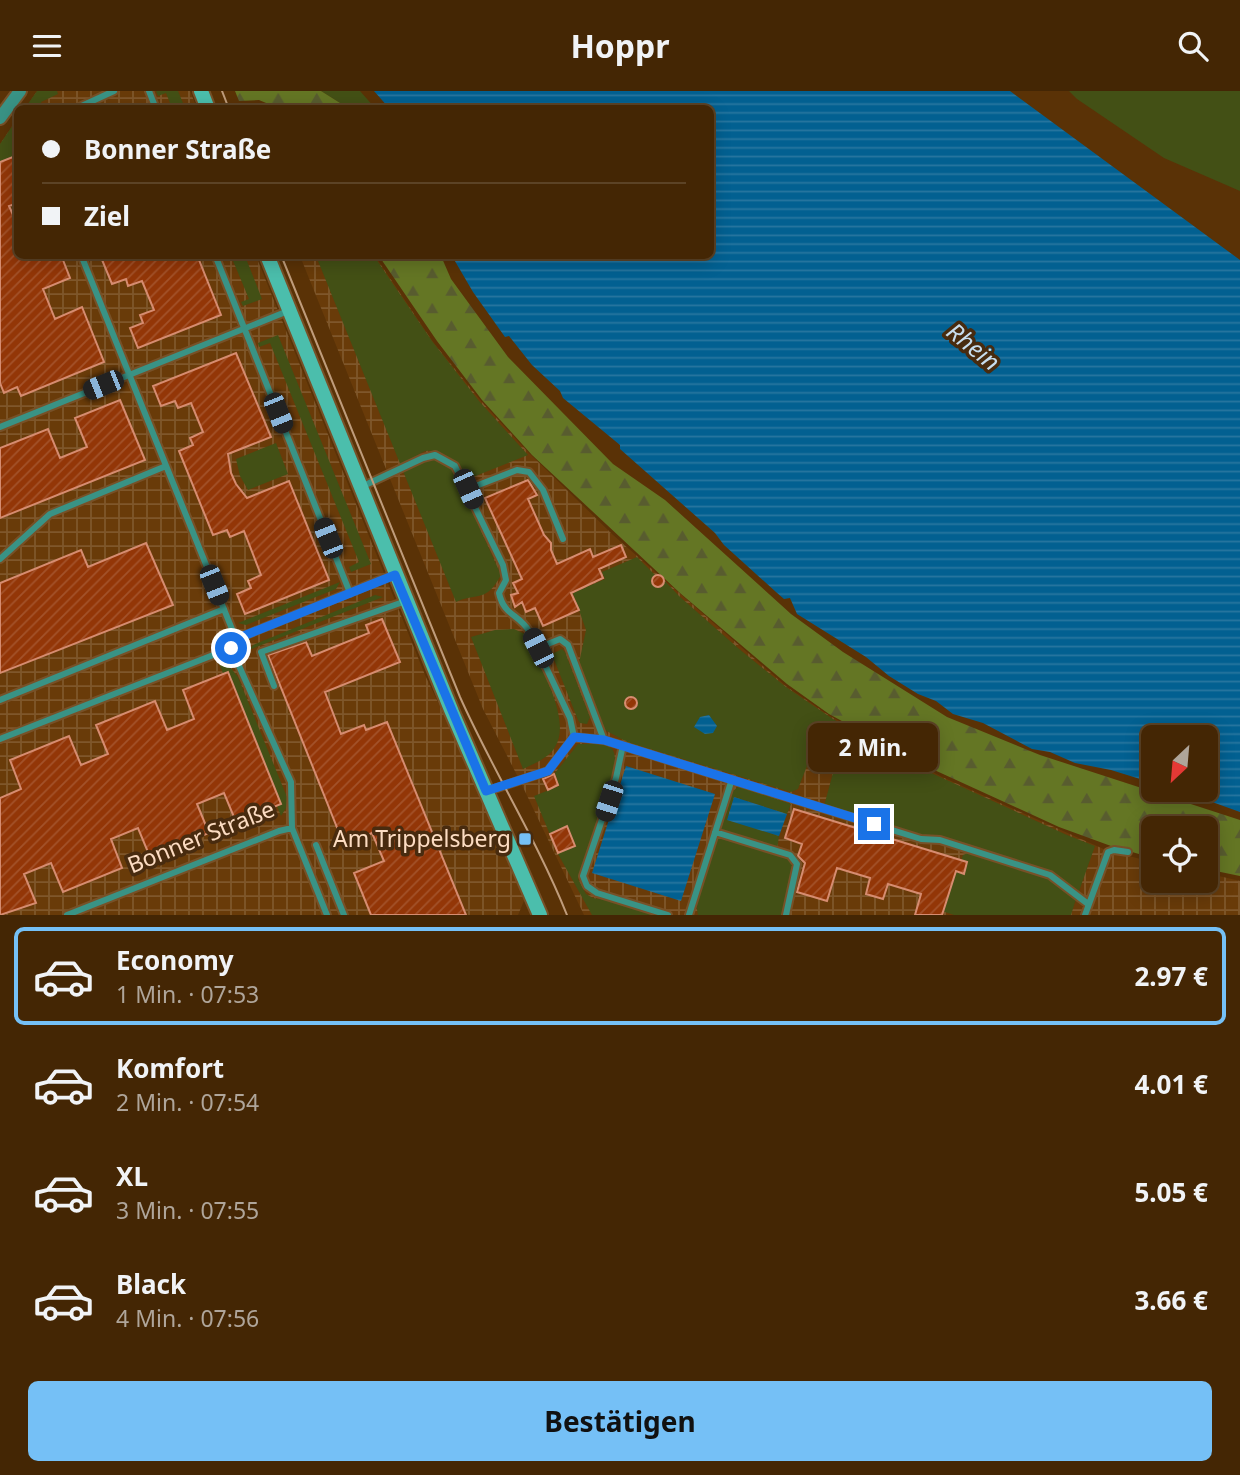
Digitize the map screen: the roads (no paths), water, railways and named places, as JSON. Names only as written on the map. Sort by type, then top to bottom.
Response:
[{"type":"main road","points":[[269,259],[395,575],[540,915]]},
{"type":"street","points":[[0,118],[20,91]]},
{"type":"lane","points":[[84,105],[114,91]]},
{"type":"lane","points":[[83,259],[236,639]]},
{"type":"lane","points":[[217,259],[350,593]]},
{"type":"lane","points":[[0,427],[289,310]]},
{"type":"lane","points":[[361,487],[435,455],[455,466],[503,565],[506,580],[499,593],[502,604],[507,613],[522,620],[570,718],[574,737],[548,771],[486,791]]},
{"type":"lane","points":[[0,559],[50,514],[166,466]]},
{"type":"lane","points":[[468,489],[517,470],[529,472],[543,490],[563,539]]},
{"type":"lane","points":[[0,739],[231,648],[236,639],[395,575]]},
{"type":"lane","points":[[274,686],[261,652],[406,600]]},
{"type":"lane","points":[[0,699],[223,609]]},
{"type":"lane","points":[[538,648],[560,639],[568,645],[604,740]]},
{"type":"lane","name":"Bonner Straße","points":[[67,915],[292,828],[291,782],[231,648]]},
{"type":"lane","points":[[574,737],[623,745],[921,839],[940,840],[1050,875],[1088,904]]},
{"type":"lane","points":[[623,745],[616,778],[583,876],[587,887],[597,893],[668,915]]},
{"type":"lane","points":[[689,915],[732,779]]},
{"type":"lane","points":[[292,828],[327,915]]},
{"type":"lane","points":[[715,832],[790,855],[797,864],[786,915]]},
{"type":"lane","points":[[316,845],[344,915]]},
{"type":"lane","points":[[1085,915],[1108,852],[1128,852]]},
{"type":"water","name":"Rhein","points":[[374,91],[1010,91],[1240,260],[1240,812],[1212,802],[1218,802],[1218,725],[1141,725],[1141,779],[1032,749],[983,723],[953,714],[936,701],[918,694],[889,676],[866,657],[797,614],[790,598],[784,599],[776,592],[724,545],[715,533],[620,449],[620,445],[563,398],[560,391],[532,365],[509,336],[505,337],[454,259],[714,259],[714,105],[386,105]]},
{"type":"water","points":[[709,715],[717,726],[713,733],[705,734],[694,727],[700,717]]},
{"type":"water","points":[[626,766],[715,794],[681,901],[592,873]]},
{"type":"water","points":[[734,797],[787,814],[779,836],[727,820]]},
{"type":"tram line","points":[[222,91],[227,105]]},
{"type":"tram line","points":[[283,259],[460,697],[567,915]]},
{"type":"place","name":"Am Trippelsberg","points":[[525,839]]}]
